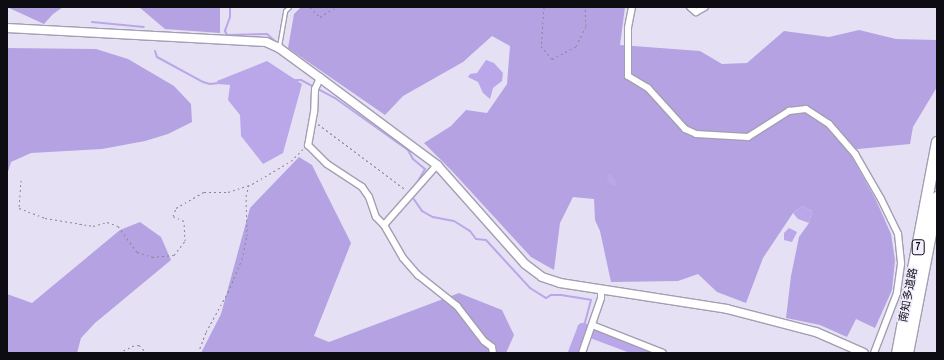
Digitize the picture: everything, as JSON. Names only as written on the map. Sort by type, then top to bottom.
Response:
[{"type":"highway","name":"南知多道路","points":[[897,353],[937,142]]},
{"type":"highway","name":"南知多道路","points":[[907,353],[937,197]]},
{"type":"street","points":[[632,7],[628,28],[628,76],[648,88],[685,129],[696,134],[748,137],[789,111],[806,109],[829,124],[855,154],[881,199],[898,234],[902,264],[897,293],[874,353]]},
{"type":"street","points":[[690,7],[696,12],[704,7]]},
{"type":"street","points":[[7,28],[266,42],[279,48],[437,165],[533,271],[542,277],[560,283],[727,309],[816,332],[864,353]]},
{"type":"street","points":[[320,78],[315,89],[308,145],[327,164],[362,187],[369,197],[376,217],[384,225],[403,258],[418,275],[457,306],[484,340],[492,347],[493,353]]},
{"type":"street","points":[[384,225],[437,165]]},
{"type":"street","points":[[582,353],[601,298],[601,289]]},
{"type":"street","points":[[592,326],[663,353]]},
{"type":"lane","points":[[279,48],[285,11],[289,7]]},
{"type":"path","points":[[310,7],[320,17],[336,7]]},
{"type":"path","points":[[544,7],[541,46],[552,59],[576,46],[586,26],[585,7]]},
{"type":"path","points":[[312,122],[325,129],[411,194]]},
{"type":"path","points":[[21,180],[19,208],[45,218],[93,226],[107,222],[118,226],[137,252],[152,257],[174,254],[185,241],[184,221],[173,216],[176,208],[204,192],[228,192],[249,185],[292,161],[308,145]]},
{"type":"path","points":[[198,353],[206,332],[228,292],[242,259],[247,236],[246,196],[249,185]]},
{"type":"path","points":[[119,353],[132,346],[139,345],[147,353]]},
{"type":"shaded area","points":[[7,7],[63,7],[53,14],[44,24]]},
{"type":"shaded area","points":[[139,7],[220,7],[220,33],[165,29]]},
{"type":"shaded area","points":[[301,7],[625,7],[620,45],[700,51],[722,64],[747,63],[784,31],[829,37],[859,30],[896,39],[937,40],[937,87],[913,127],[910,144],[848,150],[876,200],[891,234],[895,260],[892,290],[875,328],[856,319],[847,337],[820,325],[786,318],[791,276],[799,237],[809,223],[812,211],[802,206],[793,213],[763,258],[746,303],[717,292],[698,274],[678,281],[611,282],[600,231],[595,220],[594,199],[573,197],[560,223],[554,270],[531,257],[452,171],[424,143],[451,126],[466,110],[487,113],[507,84],[510,46],[492,36],[463,62],[403,96],[385,115],[288,48],[294,14]]},
{"type":"shaded area","points":[[7,48],[96,49],[128,59],[174,86],[191,104],[192,122],[168,134],[145,141],[102,149],[31,153],[11,162],[7,175]]},
{"type":"shaded area","points":[[486,60],[494,63],[503,73],[502,81],[493,88],[490,99],[483,93],[478,82],[468,77],[470,74],[477,73]]},
{"type":"shaded area","points":[[267,61],[302,84],[283,153],[263,164],[241,136],[240,115],[228,100],[230,85],[218,84],[217,81]]},
{"type":"shaded area","points":[[299,157],[312,165],[351,243],[314,336],[329,342],[459,293],[502,310],[514,335],[506,353],[201,353],[221,314],[250,208]]},
{"type":"shaded area","points":[[608,174],[611,174],[617,183],[616,186],[611,185],[607,179]]},
{"type":"shaded area","points":[[802,206],[812,211],[809,223],[798,219],[793,213]]},
{"type":"shaded area","points":[[140,222],[161,237],[171,260],[95,323],[81,338],[77,353],[7,353],[7,294],[32,303],[120,230]]},
{"type":"shaded area","points":[[789,228],[797,232],[792,242],[784,240],[784,233]]},
{"type":"waterway","points":[[230,7],[230,17],[225,31],[227,35],[267,34],[276,42]]},
{"type":"waterway","points":[[92,22],[144,27]]},
{"type":"waterway","points":[[155,51],[157,57],[203,82],[210,84],[219,83]]},
{"type":"waterway","points":[[293,80],[301,80],[335,98],[408,150],[413,159],[425,169],[414,188]]},
{"type":"waterway","points":[[413,194],[413,198],[422,211],[433,217],[454,221],[470,231],[476,239],[486,240],[530,288],[546,298],[551,295],[561,295],[591,300],[583,329]]},
{"type":"waterway","points":[[574,353],[583,329],[647,353]]}]
